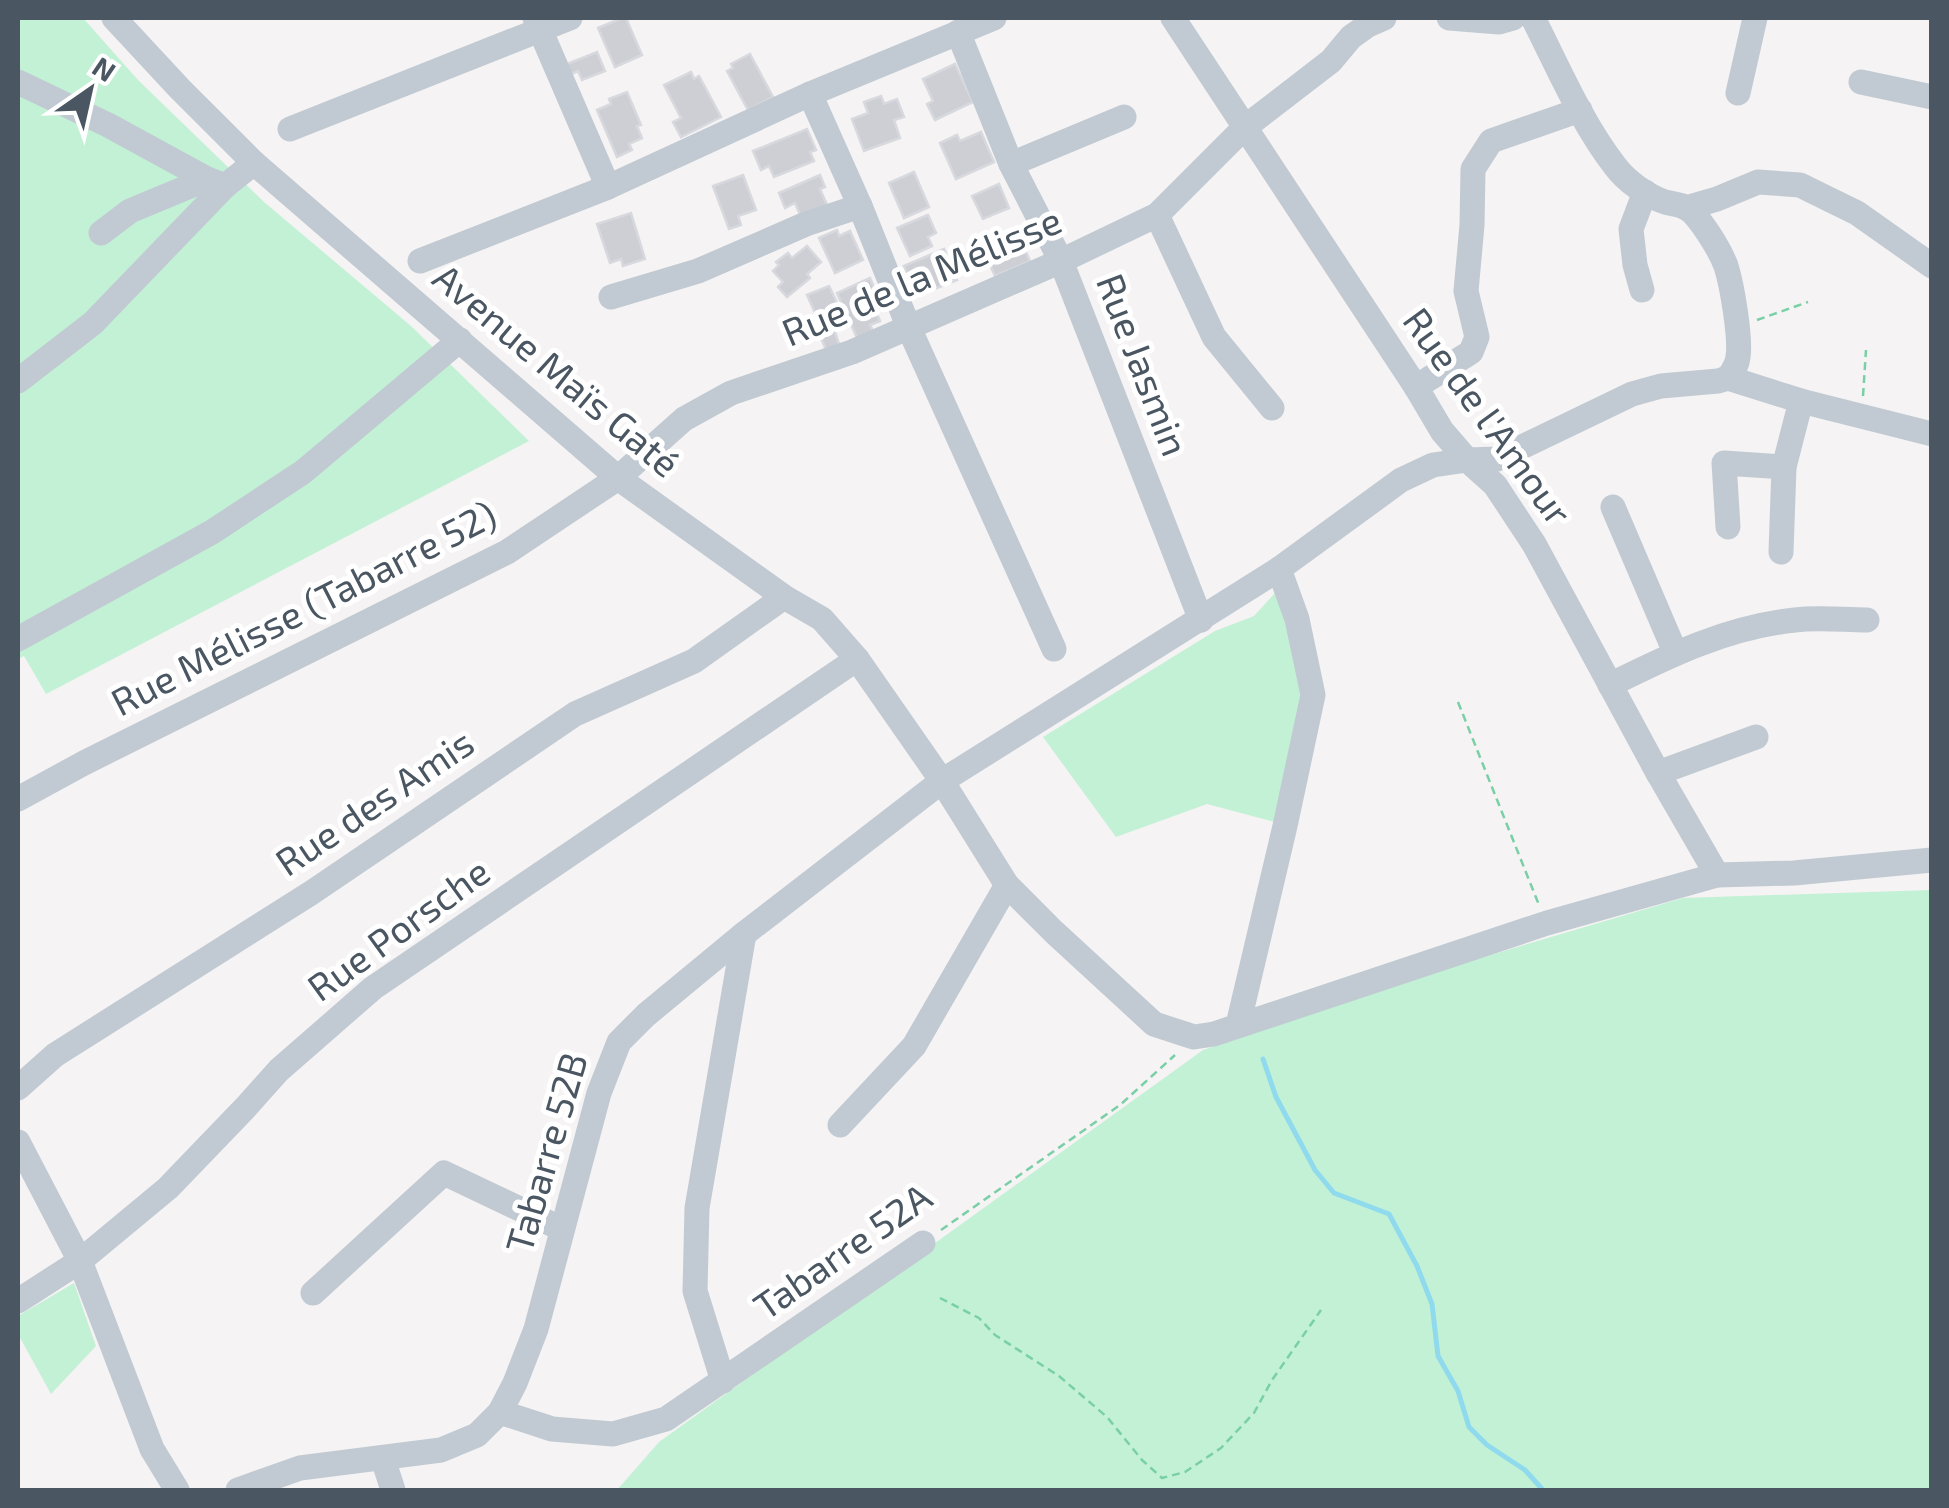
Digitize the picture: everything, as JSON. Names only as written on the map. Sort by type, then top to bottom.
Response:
[{"type":"street","name":"Avenue Maïs Gaté","points":[[114,18],[254,163],[618,478],[784,597],[822,619],[857,659],[1008,886],[1154,1024],[1194,1037]]},
{"type":"street","points":[[290,129],[538,24],[570,18]]},
{"type":"street","points":[[420,262],[608,187],[810,94],[994,18]]},
{"type":"street","name":"Rue de l'Amour","points":[[1172,18],[1442,431],[1494,485],[1534,544],[1717,874]]},
{"type":"street","name":"Rue de la Mélisse","points":[[618,478],[684,419],[731,393],[852,352],[1062,261],[1157,215],[1244,128],[1331,60],[1343,28],[1368,25],[1384,18]]},
{"type":"street","points":[[1450,18],[1498,22],[1513,18]]},
{"type":"street","points":[[1532,18],[1580,110],[1616,168],[1645,192],[1686,208],[1720,253],[1727,268],[1737,327],[1738,361],[1728,378],[1932,434]]},
{"type":"street","points":[[1738,94],[1754,18]]},
{"type":"street","points":[[538,24],[608,187]]},
{"type":"street","name":"Rue Jasmin","points":[[958,32],[1011,164],[1062,261],[1201,620]]},
{"type":"street","points":[[18,82],[216,183]]},
{"type":"street","points":[[1861,82],[1932,97]]},
{"type":"street","points":[[810,94],[909,328],[1054,650]]},
{"type":"street","points":[[1416,388],[1471,352],[1477,337],[1466,291],[1473,169],[1490,140],[1580,110]]},
{"type":"street","points":[[1011,164],[1124,118]]},
{"type":"street","points":[[101,232],[130,211],[216,183],[254,163]]},
{"type":"street","points":[[1686,208],[1758,182],[1800,185],[1858,213],[1932,266]]},
{"type":"street","points":[[18,381],[93,323],[216,183]]},
{"type":"street","points":[[1642,290],[1630,229],[1645,192]]},
{"type":"street","points":[[611,296],[698,272],[806,224],[860,206]]},
{"type":"street","points":[[1157,215],[1214,337],[1272,408]]},
{"type":"street","points":[[18,638],[212,532],[303,472],[460,340]]},
{"type":"street","name":"Tabarre 52B","points":[[238,1490],[300,1468],[441,1450],[477,1436],[500,1412],[536,1330],[599,1093],[619,1042],[744,934],[942,782],[1279,569],[1402,480],[1433,465],[1497,459],[1632,394],[1660,386],[1728,378]]},
{"type":"street","points":[[1781,552],[1784,467],[1801,401]]},
{"type":"street","points":[[1728,527],[1724,463],[1784,467]]},
{"type":"street","name":"Rue Mélisse (Tabarre 52)","points":[[18,799],[506,552],[618,478]]},
{"type":"street","points":[[1613,507],[1675,652]]},
{"type":"street","points":[[1238,1025],[1313,695],[1296,618],[1279,569]]},
{"type":"street","name":"Rue des Amis","points":[[18,1088],[54,1055],[311,893],[574,714],[694,660],[784,597]]},
{"type":"street","points":[[1610,685],[1675,652],[1723,634],[1791,620],[1866,620]]},
{"type":"street","name":"Rue Porsche","points":[[18,1301],[80,1261],[168,1188],[279,1070],[373,988],[857,659]]},
{"type":"street","points":[[1658,773],[1756,737]]},
{"type":"street","points":[[1194,1037],[1214,1034],[1547,923],[1717,874],[1794,874],[1932,860]]},
{"type":"street","points":[[840,1125],[914,1046],[1008,886]]},
{"type":"street","points":[[724,1381],[696,1291],[697,1208],[744,934]]},
{"type":"street","points":[[18,1142],[80,1261],[145,1432],[176,1490]]},
{"type":"street","points":[[312,1293],[444,1173],[562,1229]]},
{"type":"street","name":"Tabarre 52A","points":[[500,1412],[552,1428],[613,1434],[666,1419],[923,1243]]},
{"type":"street","points":[[383,1459],[393,1490]]},
{"type":"path","points":[[1737,327],[1808,302]]},
{"type":"path","points":[[1861,417],[1866,350]]},
{"type":"path","points":[[1458,702],[1547,923]]},
{"type":"path","name":"Tabarre 52A","points":[[923,1243],[1120,1104],[1194,1037]]},
{"type":"path","points":[[940,1298],[979,1318],[994,1335],[1059,1376],[1107,1417],[1162,1478],[1185,1472],[1221,1448],[1254,1413],[1321,1310]]},
{"type":"green space","points":[[18,18],[83,18],[138,80],[264,202],[411,326],[529,441],[46,694],[24,656],[18,659]]},
{"type":"green space","points":[[1275,593],[1292,624],[1305,704],[1275,822],[1207,804],[1116,837],[1043,737],[1215,631],[1254,616]]},
{"type":"green space","points":[[1931,890],[1931,1490],[617,1490],[659,1442],[1203,1050],[1399,982],[1683,898]]},
{"type":"green space","points":[[74,1283],[96,1346],[51,1394],[18,1334],[18,1316]]},
{"type":"building","points":[[626,18],[642,55],[615,67],[598,28]]},
{"type":"building","points":[[597,52],[605,71],[582,80],[578,71],[571,74],[567,64]]},
{"type":"building","points":[[750,54],[773,97],[748,110],[727,71],[733,68],[731,64]]},
{"type":"building","points":[[955,64],[973,102],[935,120],[927,104],[933,101],[923,79]]},
{"type":"building","points":[[691,72],[694,79],[699,76],[721,117],[681,137],[673,122],[681,118],[664,85]]},
{"type":"building","points":[[627,92],[641,125],[637,126],[642,138],[629,144],[632,150],[617,157],[597,110],[611,104],[609,99]]},
{"type":"building","points":[[881,96],[884,104],[897,99],[904,117],[894,120],[900,138],[864,151],[852,119],[868,113],[864,102]]},
{"type":"building","points":[[807,129],[816,150],[810,152],[814,161],[774,177],[769,166],[761,170],[753,151]]},
{"type":"building","points":[[981,132],[994,162],[956,179],[940,143],[957,135],[960,141]]},
{"type":"building","points":[[914,172],[929,207],[904,218],[889,183]]},
{"type":"building","points":[[743,175],[756,210],[738,216],[741,225],[729,229],[713,186]]},
{"type":"building","points":[[820,175],[825,187],[820,189],[827,205],[801,217],[795,203],[785,208],[779,193]]},
{"type":"building","points":[[999,184],[1009,208],[983,219],[972,196]]},
{"type":"building","points":[[631,213],[645,259],[623,266],[621,259],[610,263],[597,224]]},
{"type":"building","points":[[928,215],[936,233],[928,237],[932,246],[910,256],[897,228]]},
{"type":"building","points":[[837,230],[839,236],[850,231],[863,260],[835,273],[819,238]]},
{"type":"building","points":[[1018,234],[1030,261],[995,276],[983,249]]},
{"type":"building","points":[[807,246],[821,262],[807,274],[810,278],[787,297],[778,287],[783,282],[773,271],[779,265],[776,262],[788,253],[792,258]]},
{"type":"building","points":[[944,249],[957,280],[917,296],[904,266]]},
{"type":"building","points":[[870,278],[879,299],[872,302],[880,321],[870,325],[874,333],[858,340],[837,293]]},
{"type":"building","points":[[829,286],[839,307],[817,317],[807,295]]},
{"type":"building","points":[[827,324],[830,333],[835,332],[841,350],[828,355],[817,328]]},
{"type":"waterway","points":[[1263,1059],[1276,1097],[1315,1170],[1334,1193],[1389,1214],[1432,1304],[1438,1356],[1458,1391],[1469,1427],[1487,1445],[1525,1470],[1543,1490]]}]
